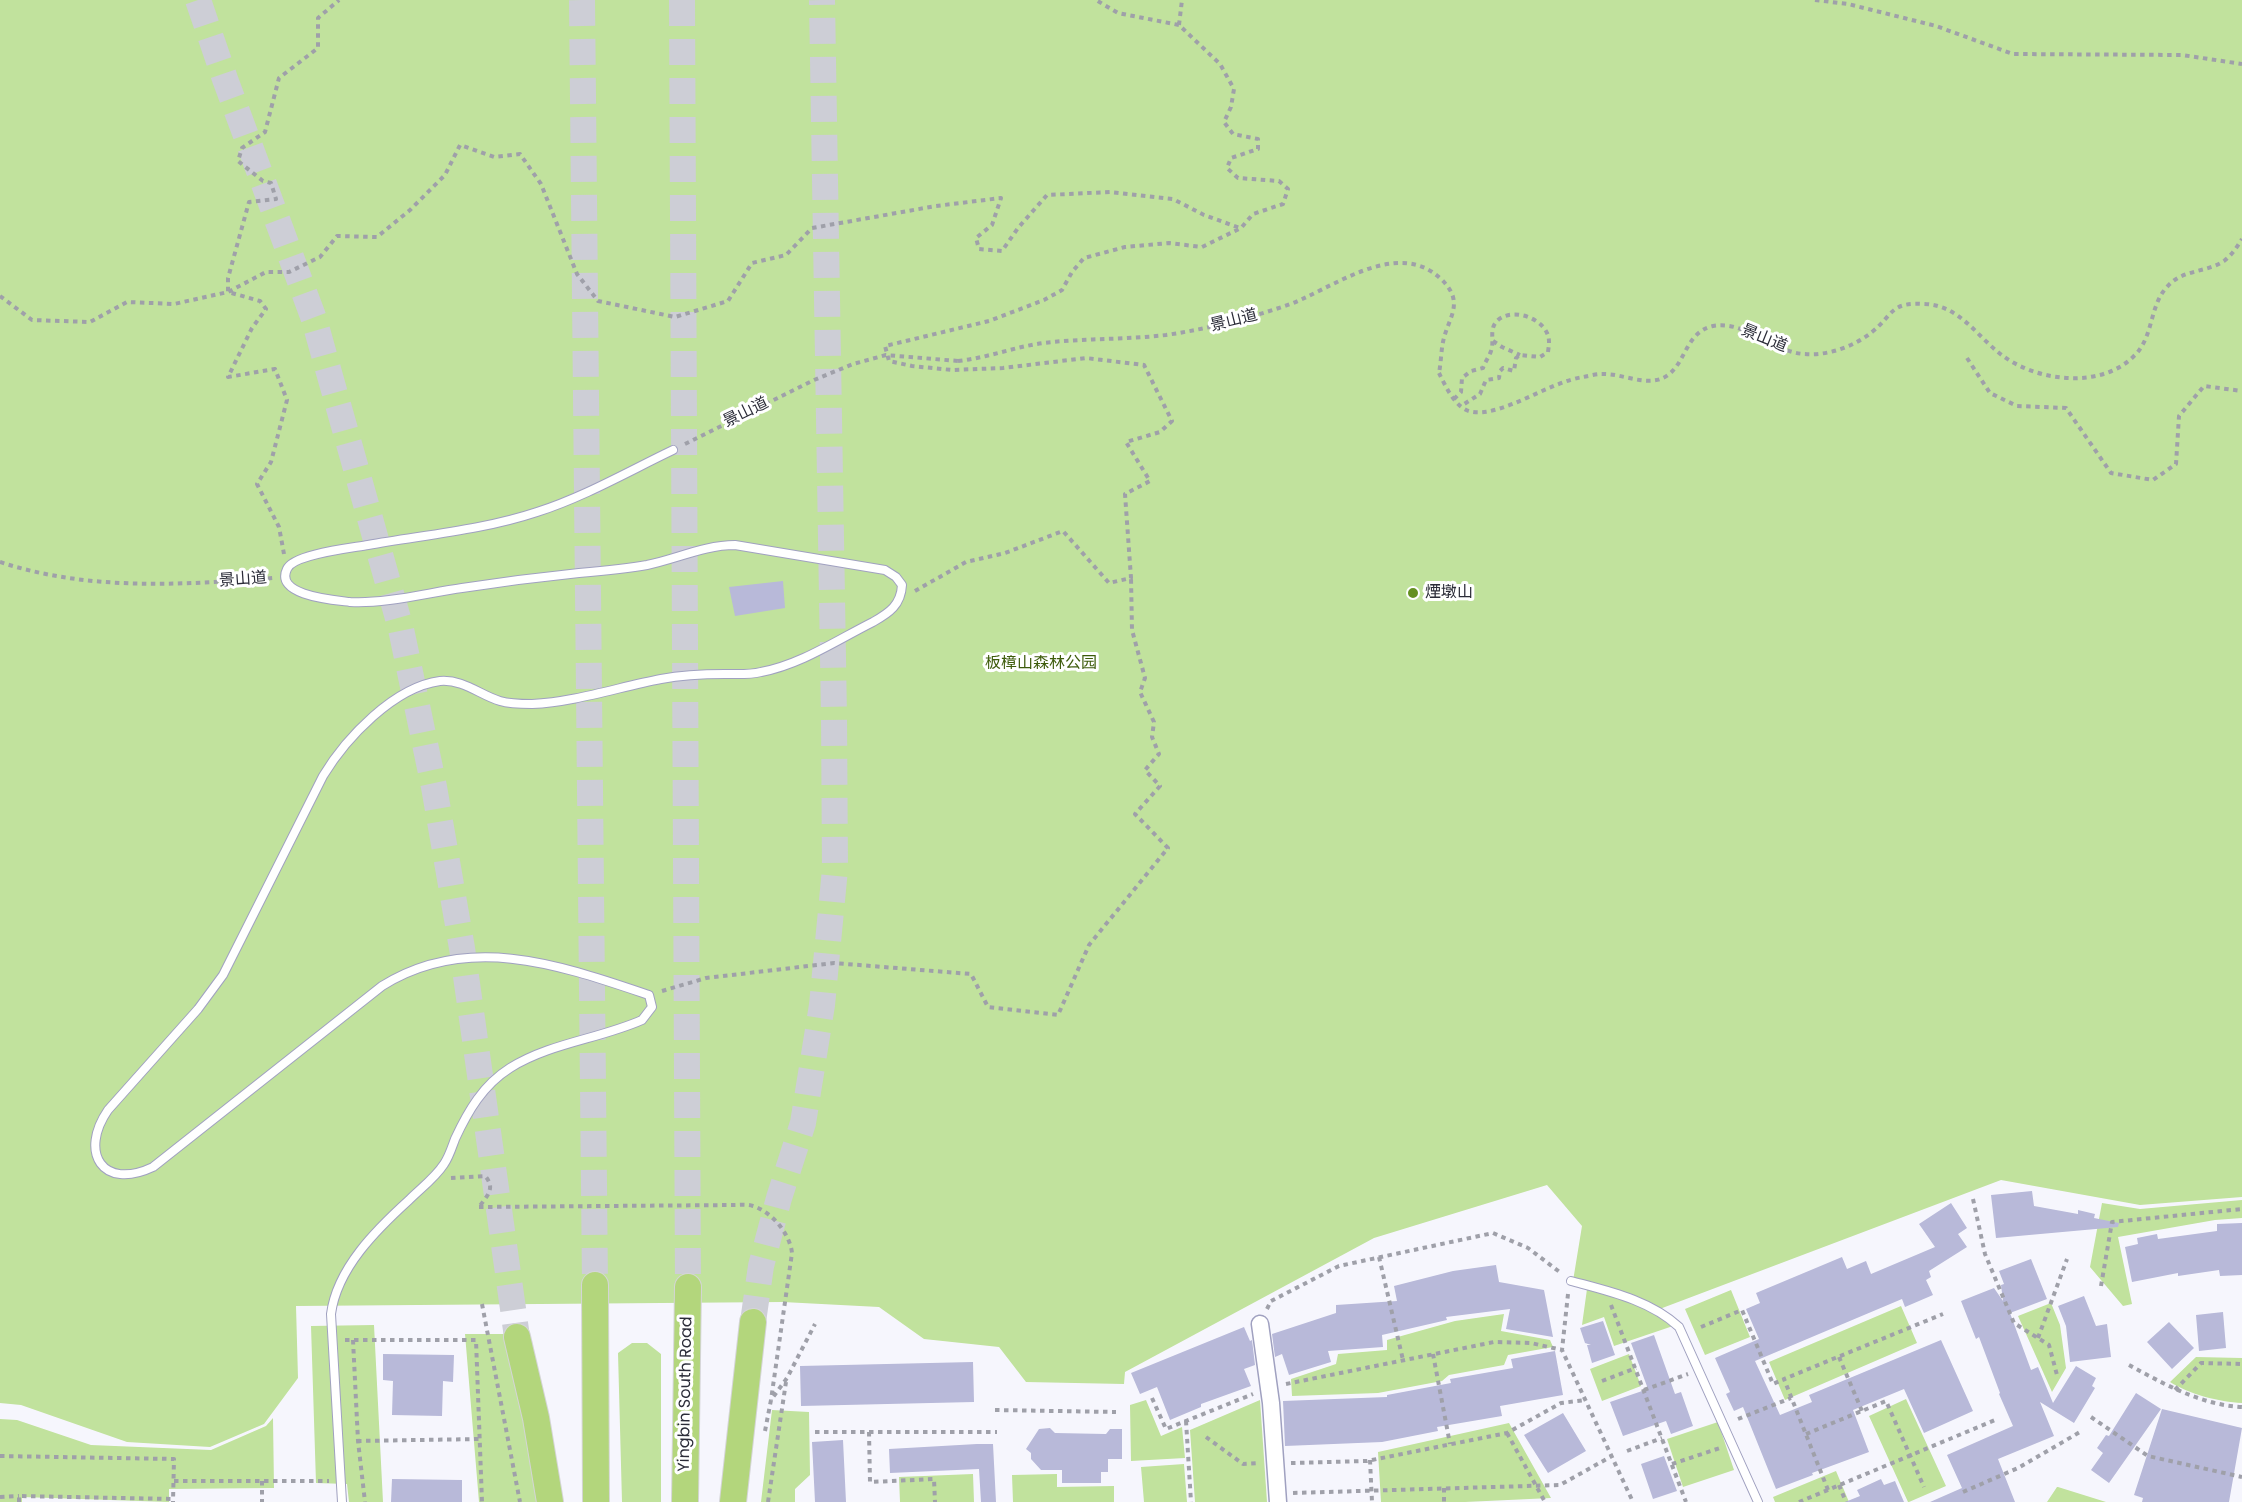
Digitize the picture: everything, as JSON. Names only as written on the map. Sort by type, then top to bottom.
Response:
[{"type":"main road","points":[[595,1285],[596,1502]]},
{"type":"main road","name":"Yingbin South Road","points":[[685,1502],[688,1287]]},
{"type":"main road","points":[[733,1502],[753,1322]]},
{"type":"main road","points":[[517,1337],[536,1418],[550,1502]]},
{"type":"street","points":[[1260,1324],[1269,1387],[1277,1498]]},
{"type":"lane","name":"景山道","points":[[286,572],[292,563],[325,553],[501,522],[537,512],[573,498],[673,450]]},
{"type":"lane","points":[[286,572],[288,584],[300,592],[318,599],[363,603],[648,564],[717,546],[735,545],[876,567],[896,577],[902,585],[900,600],[885,615],[792,663],[772,670],[757,673],[694,675],[556,702],[531,704],[500,701],[469,686],[441,681],[406,693],[388,705],[359,730],[335,756],[223,975],[198,1009],[99,1123],[95,1138],[97,1153],[100,1164],[111,1173],[122,1176],[138,1174],[153,1167],[381,986],[414,969],[471,958],[523,960],[565,967],[649,994],[652,1007],[642,1020],[541,1052],[494,1080],[479,1096],[467,1116],[445,1163],[364,1248],[349,1268],[333,1301],[342,1502]]},
{"type":"lane","points":[[1570,1281],[1620,1294],[1666,1315],[1679,1327],[1758,1502]]},
{"type":"path","points":[[228,292],[228,278],[249,202],[276,199],[271,183],[263,181],[238,161],[242,148],[265,132],[279,78],[318,48],[318,18],[339,0]]},
{"type":"path","points":[[649,994],[706,978],[834,963],[971,975],[988,1007],[1058,1015],[1089,945],[1168,848],[1135,814],[1160,786],[1145,770],[1159,754],[1152,737],[1154,722],[1140,692],[1145,678],[1132,630],[1125,494],[1150,481],[1126,441],[1160,432],[1172,421],[1144,365],[1086,358],[1003,368],[952,370],[889,361],[885,346],[989,321],[1044,300],[1062,290],[1072,272],[1084,258],[1125,247],[1169,243],[1202,247],[1241,228],[1253,214],[1283,204],[1288,189],[1279,181],[1238,178],[1227,168],[1231,158],[1258,149],[1258,139],[1233,134],[1224,122],[1232,107],[1234,89],[1220,64],[1179,25],[1118,13],[1096,0]]},
{"type":"path","points":[[1179,25],[1182,0]]},
{"type":"path","points":[[1815,0],[1848,4],[1936,26],[2013,54],[2182,55],[2242,64]]},
{"type":"path","points":[[0,296],[32,320],[90,322],[127,302],[174,304],[228,292],[266,272],[289,272],[320,256],[337,236],[377,237],[410,210],[445,175],[460,145],[494,156],[520,154],[541,184],[577,274],[598,301],[675,317],[728,301],[752,263],[786,255],[812,228],[936,206],[1001,198],[992,225],[976,238],[979,249],[1002,251],[1018,228],[1047,195],[1110,192],[1173,199],[1204,215],[1241,228]]},
{"type":"path","name":"景山道","points":[[673,450],[813,380],[853,364],[886,355],[958,361],[1041,343],[1166,335],[1247,319],[1302,300],[1335,282],[1374,266],[1407,262],[1422,267],[1441,279],[1449,290],[1455,307],[1443,341],[1439,373],[1454,399],[1471,412],[1502,407],[1558,382],[1596,375],[1656,381],[1670,374],[1698,334],[1713,326],[1747,331],[1803,355],[1833,350],[1862,340],[1897,307],[1911,303],[1945,308],[1962,317],[1988,344],[2020,366],[2042,374],[2065,378],[2088,378],[2117,368],[2134,356],[2147,339],[2158,301],[2173,281],[2183,275],[2222,262],[2232,255],[2242,239]]},
{"type":"path","points":[[228,292],[260,301],[267,309],[252,328],[228,378],[275,369],[287,400],[271,462],[257,484],[279,527],[286,572]]},
{"type":"path","points":[[1454,399],[1461,392],[1462,378],[1471,371],[1483,368],[1491,352],[1492,327],[1500,318],[1515,315],[1528,316],[1537,321],[1547,332],[1548,352],[1540,357],[1520,355],[1492,340]]},
{"type":"path","points":[[1461,406],[1480,394],[1486,380],[1499,378],[1503,368],[1514,371],[1516,358],[1520,355]]},
{"type":"path","points":[[1967,358],[1990,393],[2017,406],[2066,408],[2111,473],[2154,480],[2176,464],[2179,416],[2204,386],[2242,391]]},
{"type":"path","points":[[900,600],[966,562],[1005,553],[1063,531],[1109,583],[1131,578]]},
{"type":"path","name":"景山道","points":[[0,562],[21,569],[72,579],[129,584],[217,582],[286,572]]},
{"type":"path","points":[[431,1180],[485,1176],[490,1182],[491,1189],[479,1207],[741,1205],[754,1206],[769,1215],[785,1234],[791,1244],[792,1253],[765,1432]]},
{"type":"path","points":[[1973,1199],[1985,1254],[2014,1323],[2049,1345],[2057,1375]]},
{"type":"path","points":[[2101,1286],[2112,1222],[2242,1209]]},
{"type":"path","points":[[1260,1324],[1271,1301],[1339,1266],[1493,1233],[1528,1248],[1570,1281],[1562,1350],[1633,1502]]},
{"type":"path","points":[[1379,1257],[1403,1360]]},
{"type":"path","points":[[2038,1338],[2067,1259]]},
{"type":"path","points":[[1606,1290],[1686,1502]]},
{"type":"path","points":[[482,1304],[520,1502]]},
{"type":"path","points":[[1701,1327],[1742,1310],[1773,1384],[1943,1314]]},
{"type":"path","points":[[771,1400],[787,1378],[815,1324]]},
{"type":"path","points":[[333,1340],[476,1340],[482,1502]]},
{"type":"path","points":[[353,1340],[358,1441],[365,1502]]},
{"type":"path","points":[[1152,1398],[1166,1429],[1269,1387],[1433,1354],[1494,1342],[1531,1343],[1562,1350]]},
{"type":"path","points":[[1433,1354],[1450,1444]]},
{"type":"path","points":[[1839,1357],[1862,1411]]},
{"type":"path","points":[[2175,1390],[2201,1363],[2242,1364]]},
{"type":"path","points":[[2129,1365],[2175,1390],[2230,1406],[2242,1407]]},
{"type":"path","points":[[1602,1381],[1636,1368]]},
{"type":"path","points":[[1644,1390],[1698,1370]]},
{"type":"path","points":[[768,1502],[787,1378]]},
{"type":"path","points":[[1784,1379],[1828,1490]]},
{"type":"path","points":[[1738,1419],[1791,1398]]},
{"type":"path","points":[[1206,1437],[1243,1464],[1370,1460],[1507,1433],[1561,1403],[1586,1400]]},
{"type":"path","points":[[1806,1434],[1886,1401],[1924,1488]]},
{"type":"path","points":[[995,1410],[1116,1412]]},
{"type":"path","points":[[2091,1417],[2148,1456],[2242,1478]]},
{"type":"path","points":[[1799,1502],[1995,1420]]},
{"type":"path","points":[[1186,1422],[1191,1502]]},
{"type":"path","points":[[815,1432],[998,1432]]},
{"type":"path","points":[[869,1432],[870,1482],[934,1479],[935,1502]]},
{"type":"path","points":[[1963,1492],[2018,1468],[2080,1432]]},
{"type":"path","points":[[1507,1433],[1545,1502]]},
{"type":"path","points":[[1627,1451],[1662,1438]]},
{"type":"path","points":[[338,1442],[480,1439]]},
{"type":"path","points":[[1672,1464],[1732,1444]]},
{"type":"path","points":[[0,1456],[174,1459],[173,1501],[0,1497]]},
{"type":"path","points":[[1277,1498],[1372,1490],[1560,1485],[1612,1456]]},
{"type":"path","points":[[1370,1460],[1372,1502]]},
{"type":"path","points":[[174,1481],[362,1481]]},
{"type":"path","points":[[262,1481],[262,1502]]},
{"type":"path","points":[[1839,1485],[1846,1502]]},
{"type":"path","points":[[1444,1488],[1444,1502]]},
{"type":"path","points":[[19,1496],[19,1502]]},
{"type":"green space","name":"板樟山森林公园","points":[[0,0],[2242,0],[2242,1197],[2140,1205],[2001,1180],[1657,1310],[1573,1281],[1582,1226],[1547,1185],[1374,1238],[1125,1372],[1124,1384],[1026,1382],[999,1347],[924,1339],[879,1307],[783,1302],[296,1306],[298,1378],[264,1424],[210,1447],[127,1442],[21,1405],[0,1403]]},
{"type":"green space","points":[[2242,1200],[2242,1218],[2215,1220],[2118,1237],[2132,1304],[2123,1306],[2090,1267],[2102,1203],[2140,1209]]},
{"type":"green space","points":[[1587,1289],[1645,1306],[1665,1318],[1673,1326],[1614,1346],[1604,1317],[1582,1325]]},
{"type":"green space","points":[[1731,1290],[1750,1337],[1705,1355],[1685,1309]]},
{"type":"green space","points":[[2051,1303],[2060,1325],[2066,1368],[2052,1392],[2018,1316]]},
{"type":"green space","points":[[1901,1306],[1917,1343],[1785,1400],[1769,1362]]},
{"type":"green space","points":[[1504,1314],[1501,1331],[1550,1340],[1553,1347],[1508,1355],[1504,1365],[1449,1375],[1442,1381],[1378,1393],[1292,1396],[1291,1379],[1336,1364],[1338,1354],[1387,1350],[1387,1340],[1455,1321]]},
{"type":"green space","points":[[374,1325],[383,1502],[349,1502],[347,1484],[316,1483],[311,1326]]},
{"type":"green space","points":[[465,1334],[511,1334],[538,1502],[479,1502]]},
{"type":"green space","points":[[632,1343],[647,1343],[661,1354],[661,1502],[622,1502],[618,1353]]},
{"type":"green space","points":[[1629,1354],[1641,1386],[1602,1401],[1590,1369]]},
{"type":"green space","points":[[2196,1357],[2242,1358],[2242,1403],[2204,1397],[2170,1382]]},
{"type":"green space","points":[[1906,1399],[1946,1486],[1909,1502],[1869,1416]]},
{"type":"green space","points":[[1146,1400],[1161,1436],[1182,1427],[1185,1458],[1131,1461],[1130,1405]]},
{"type":"green space","points":[[1260,1400],[1267,1502],[1195,1502],[1190,1430]]},
{"type":"green space","points":[[772,1410],[809,1412],[810,1475],[795,1489],[795,1502],[761,1502]]},
{"type":"green space","points":[[273,1418],[274,1488],[169,1489],[169,1502],[22,1497],[22,1502],[0,1502],[0,1419],[17,1420],[91,1445],[211,1450],[266,1426]]},
{"type":"green space","points":[[1718,1422],[1734,1470],[1683,1487],[1667,1439]]},
{"type":"green space","points":[[1509,1423],[1551,1498],[1465,1502],[1381,1502],[1378,1452]]},
{"type":"green space","points":[[1184,1464],[1187,1502],[1144,1502],[1141,1467]]},
{"type":"green space","points":[[1836,1471],[1849,1502],[1775,1502],[1773,1497]]},
{"type":"green space","points":[[973,1474],[974,1502],[900,1502],[899,1477]]},
{"type":"green space","points":[[1057,1474],[1057,1487],[1114,1486],[1114,1502],[1013,1502],[1012,1475]]},
{"type":"green space","points":[[2058,1487],[2106,1502],[2047,1502]]},
{"type":"building","points":[[783,581],[785,608],[735,616],[729,587]]},
{"type":"building","points":[[2032,1191],[2034,1206],[2078,1214],[2078,1210],[2095,1214],[2094,1218],[2119,1223],[2118,1227],[1996,1238],[1991,1195]]},
{"type":"building","points":[[1951,1203],[1967,1228],[1958,1234],[1967,1247],[1929,1271],[1931,1277],[1926,1280],[1933,1295],[1905,1307],[1902,1299],[1755,1361],[1780,1415],[1812,1402],[1809,1395],[1941,1340],[1973,1411],[1924,1433],[1904,1389],[1853,1410],[1869,1452],[1776,1489],[1743,1407],[1734,1411],[1726,1394],[1730,1392],[1715,1358],[1759,1339],[1746,1309],[1760,1303],[1756,1293],[1842,1257],[1847,1269],[1866,1261],[1871,1274],[1935,1247],[1919,1224]]},
{"type":"building","points":[[2242,1223],[2242,1275],[2220,1276],[2219,1270],[2178,1276],[2178,1273],[2132,1282],[2125,1247],[2138,1244],[2137,1238],[2157,1234],[2158,1239],[2217,1231],[2217,1224]]},
{"type":"building","points":[[2031,1259],[2047,1299],[2010,1313],[2031,1370],[2038,1367],[2053,1403],[2076,1366],[2096,1378],[2092,1386],[2095,1388],[2074,1423],[2040,1402],[2054,1436],[1998,1459],[2015,1502],[1930,1502],[1962,1488],[1947,1455],[2013,1426],[1979,1337],[1976,1339],[1961,1301],[1994,1288],[2003,1301],[2001,1285],[2004,1284],[1999,1271]]},
{"type":"building","points":[[1496,1265],[1499,1282],[1544,1290],[1553,1337],[1506,1329],[1510,1309],[1446,1317],[1447,1320],[1382,1335],[1383,1347],[1328,1351],[1331,1362],[1289,1375],[1282,1354],[1275,1357],[1272,1334],[1336,1313],[1336,1305],[1397,1301],[1394,1286],[1453,1271]]},
{"type":"building","points":[[2084,1296],[2096,1326],[2107,1324],[2111,1357],[2070,1362],[2066,1326],[2058,1306]]},
{"type":"building","points":[[2223,1312],[2226,1348],[2199,1351],[2196,1315]]},
{"type":"building","points":[[1603,1321],[1615,1355],[1592,1363],[1587,1345],[1591,1345],[1585,1343],[1580,1328]]},
{"type":"building","points":[[2169,1322],[2194,1348],[2172,1369],[2147,1342]]},
{"type":"building","points":[[1244,1327],[1250,1341],[1252,1340],[1255,1365],[1244,1369],[1251,1386],[1201,1404],[1201,1407],[1170,1420],[1157,1387],[1140,1394],[1131,1373]]},
{"type":"building","points":[[1654,1335],[1675,1394],[1681,1392],[1693,1426],[1671,1434],[1666,1421],[1623,1436],[1610,1402],[1648,1389],[1631,1343]]},
{"type":"building","points":[[1555,1351],[1563,1395],[1500,1406],[1502,1416],[1437,1427],[1438,1431],[1382,1442],[1285,1446],[1283,1401],[1387,1397],[1387,1395],[1451,1383],[1450,1379],[1513,1368],[1511,1359]]},
{"type":"building","points":[[383,1354],[454,1355],[453,1382],[443,1381],[442,1416],[392,1415],[393,1381],[383,1380]]},
{"type":"building","points":[[973,1362],[974,1402],[801,1406],[800,1366]]},
{"type":"building","points":[[2136,1393],[2161,1409],[2109,1483],[2091,1470],[2103,1453],[2097,1448],[2106,1435],[2109,1436]]},
{"type":"building","points":[[2162,1409],[2242,1428],[2229,1502],[2142,1502],[2143,1498],[2134,1495]]},
{"type":"building","points":[[1563,1413],[1586,1451],[1548,1473],[1524,1435]]},
{"type":"building","points":[[1050,1428],[1055,1433],[1106,1434],[1110,1429],[1122,1429],[1122,1459],[1108,1459],[1108,1472],[1101,1472],[1101,1483],[1062,1483],[1062,1470],[1041,1470],[1026,1449],[1039,1429]]},
{"type":"building","points":[[843,1440],[846,1502],[815,1502],[812,1442]]},
{"type":"building","points":[[993,1444],[996,1502],[981,1502],[979,1469],[890,1473],[889,1449]]},
{"type":"building","points":[[1664,1456],[1677,1491],[1653,1499],[1641,1464]]},
{"type":"building","points":[[392,1479],[462,1480],[462,1502],[391,1502]]},
{"type":"building","points":[[1881,1479],[1884,1485],[1895,1481],[1904,1502],[1845,1502],[1860,1496],[1857,1490]]},
{"type":"tunnel","points":[[198,0],[314,319],[401,629],[434,787],[462,948],[517,1337]]},
{"type":"tunnel","points":[[582,0],[595,1285]]},
{"type":"tunnel","points":[[682,0],[688,1287]]},
{"type":"tunnel","points":[[753,1322],[761,1266],[779,1198],[803,1123],[822,1005],[835,869],[822,0]]},
{"type":"place","name":"煙墩山","points":[[1413,593]]}]
